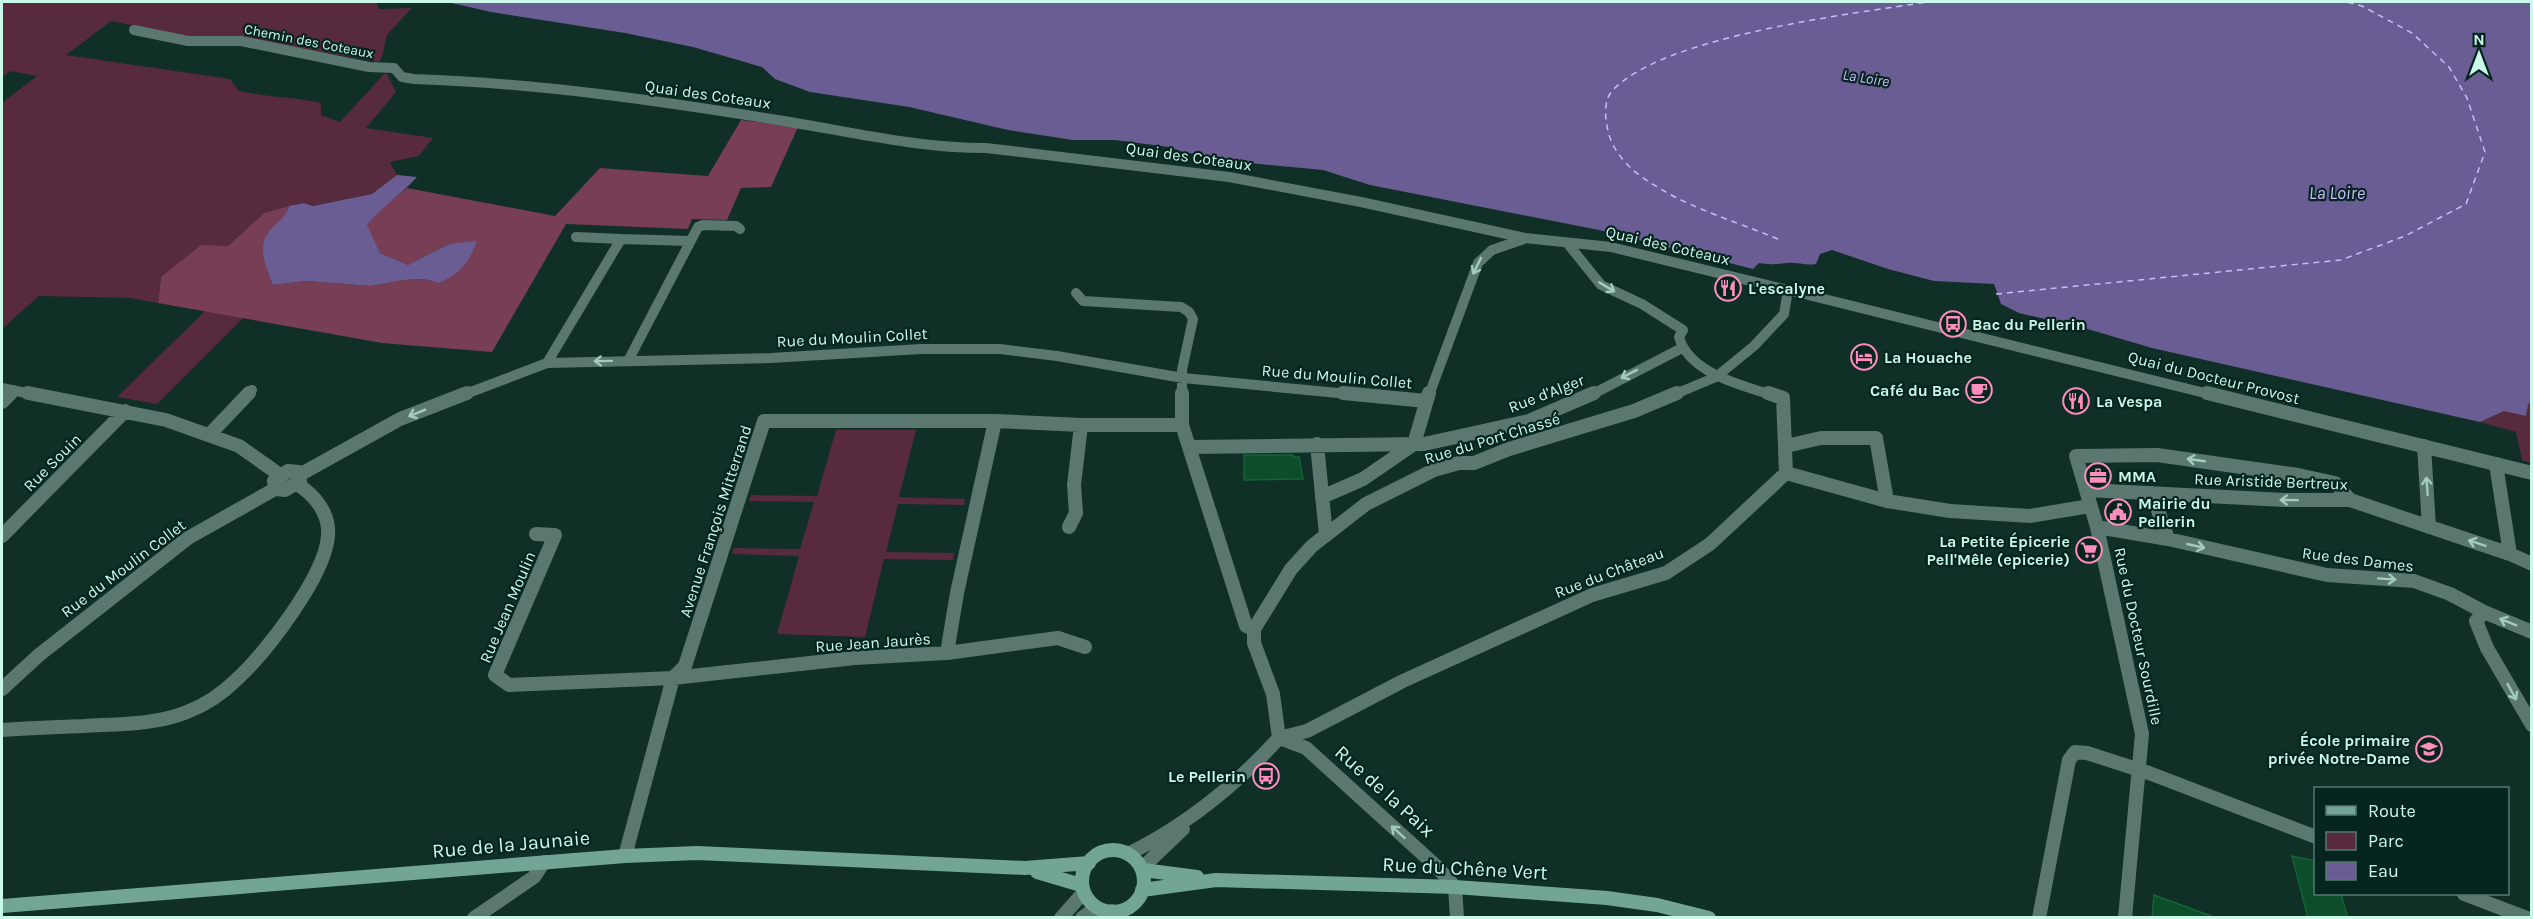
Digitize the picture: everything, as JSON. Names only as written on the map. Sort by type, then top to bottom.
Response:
[{"type":"main road","points":[[1120,851],[1128,854],[1142,869],[1142,890],[1130,905],[1112,914],[1096,908],[1088,901],[1082,889],[1082,877],[1089,863],[1103,853],[1120,851]]},
{"type":"main road","name":"Rue de la Jaunaie","points":[[2,906],[544,862],[697,853],[1024,868],[1089,863]]},
{"type":"main road","name":"Rue de la Jaunaie","points":[[1024,868],[1082,889]]},
{"type":"main road","name":"Rue du Chêne Vert","points":[[1142,869],[1216,880],[1455,886],[1607,898],[1657,905],[1710,918]]},
{"type":"main road","name":"Rue du Chêne Vert","points":[[1142,890],[1216,880]]},
{"type":"street","name":"Chemin des Coteaux","points":[[134,30],[195,41],[241,41],[369,67],[394,68],[402,77],[414,79],[476,81]]},
{"type":"street","name":"Quai des Coteaux","points":[[476,81],[539,86],[782,121],[947,148],[986,148],[1229,177],[1361,202],[1525,238],[1621,250],[1889,314]]},
{"type":"street","points":[[628,361],[698,227],[703,225],[736,226],[740,229]]},
{"type":"street","points":[[576,237],[690,241]]},
{"type":"street","points":[[1322,497],[1364,479],[1414,444],[1426,401],[1471,280],[1482,257],[1491,250],[1520,243],[1525,238]]},
{"type":"street","points":[[547,363],[621,239]]},
{"type":"street","points":[[1568,244],[1601,285],[1667,319],[1683,330],[1680,342],[1716,377],[1783,398],[1786,473],[1887,501],[1950,511],[2030,516],[2090,506],[2076,456],[2157,455],[2298,475],[2335,483],[2350,500]]},
{"type":"street","name":"Rue du Port Chassé","points":[[1254,629],[1291,569],[1326,535],[1366,504],[1434,470],[1459,463],[1474,463],[1509,449],[1635,411],[1716,377],[1754,346],[1784,314],[1788,290]]},
{"type":"street","points":[[1076,293],[1083,301],[1181,307],[1189,312],[1193,319],[1183,378],[1182,425],[1246,626],[1254,629],[1254,643],[1273,694],[1279,738],[1249,771],[1196,815],[1160,839],[1128,854]]},
{"type":"street","name":"Quai du Docteur Provost","points":[[1889,314],[2532,473]]},
{"type":"street","name":"Rue d'Alger","points":[[1190,447],[1424,444],[1529,421],[1588,396],[1680,342]]},
{"type":"street","name":"Rue du Moulin Collet","points":[[2,689],[48,647],[188,537],[275,489],[285,490],[299,479],[400,419],[547,363],[771,358],[921,349],[1000,349],[1057,356],[1183,378],[1426,401]]},
{"type":"street","points":[[2,402],[8,389],[166,420],[239,446],[280,475]]},
{"type":"street","points":[[210,434],[252,390]]},
{"type":"street","name":"Rue Souin","points":[[2,536],[125,411]]},
{"type":"street","name":"Avenue François Mitterrand","points":[[625,856],[673,678],[685,666],[764,421],[995,421],[1081,425],[1182,425]]},
{"type":"street","name":"Rue Jean Jaurès","points":[[673,678],[855,658],[947,653],[957,593],[995,421]]},
{"type":"street","points":[[1069,527],[1076,513],[1074,484],[1081,425]]},
{"type":"street","points":[[1786,446],[1821,438],[1876,438],[1887,501]]},
{"type":"street","points":[[1317,444],[1326,535]]},
{"type":"street","points":[[2424,446],[2429,527]]},
{"type":"street","points":[[2496,464],[2510,554]]},
{"type":"street","points":[[2,730],[144,722],[186,713],[217,696],[244,673],[267,644],[319,567],[329,538],[327,517],[292,471],[280,475],[274,481],[275,489]]},
{"type":"street","name":"Rue du Château","points":[[1279,738],[1307,731],[1403,681],[1592,595],[1666,573],[1710,544],[1786,473]]},
{"type":"street","name":"Rue Aristide Bertreux","points":[[2087,490],[2285,500],[2350,500],[2510,554],[2532,564]]},
{"type":"street","points":[[2152,493],[2168,539]]},
{"type":"street","name":"Rue du Docteur Sourdille","points":[[2090,506],[2097,527],[2142,734],[2125,918]]},
{"type":"street","name":"Rue des Dames","points":[[2097,527],[2168,539],[2327,575],[2414,581],[2450,594],[2484,612],[2532,632]]},
{"type":"street","name":"Rue Jean Moulin","points":[[536,534],[555,535],[495,675],[499,680],[509,685],[673,678]]},
{"type":"street","points":[[2484,612],[2476,621],[2532,725]]},
{"type":"street","points":[[947,653],[1058,638],[1085,646]]},
{"type":"street","name":"Rue de la Paix","points":[[1279,738],[1306,748],[1455,886]]},
{"type":"street","points":[[2038,918],[2069,760],[2075,752],[2087,753],[2138,770],[2314,836]]},
{"type":"street","points":[[1142,869],[1196,815]]},
{"type":"street","points":[[474,918],[534,877],[544,862]]},
{"type":"street","points":[[1455,886],[1457,918]]},
{"type":"street","points":[[1061,918],[1082,889]]},
{"type":"street","points":[[2467,895],[2527,918]]},
{"type":"street","points":[[1082,918],[1096,908]]},
{"type":"green space","points":[[2,2],[376,2],[379,9],[412,8],[387,35],[379,62],[249,39],[185,36],[111,21],[66,55],[230,79],[239,91],[321,103],[321,115],[340,122],[386,72],[396,92],[366,128],[433,138],[419,156],[390,162],[397,175],[373,194],[313,206],[304,203],[264,213],[228,246],[161,277],[158,303],[130,298],[39,296],[2,329],[2,103],[37,76],[10,71],[2,77]]},
{"type":"green space","points":[[206,310],[244,317],[157,404],[117,397]]},
{"type":"green space","points":[[2531,401],[2531,463],[2522,460],[2516,432],[2480,422],[2504,411],[2527,405]]},
{"type":"green space","points":[[836,430],[916,430],[899,497],[965,499],[964,505],[898,504],[886,552],[954,553],[953,560],[884,559],[865,637],[777,634],[799,556],[732,554],[733,548],[800,549],[814,502],[749,501],[751,495],[817,496]]},
{"type":"shaded area","points":[[741,120],[798,127],[771,187],[741,188],[727,220],[692,219],[688,229],[566,224],[492,352],[382,343],[158,303],[161,277],[201,245],[228,246],[264,213],[289,206],[286,216],[267,234],[273,285],[306,281],[371,286],[423,279],[439,283],[449,244],[408,265],[380,253],[366,226],[377,212],[407,188],[555,216],[600,168],[708,176]]},
{"type":"water","name":"La Loire","points":[[447,2],[2531,2],[2531,401],[2526,416],[2504,411],[2480,422],[2152,348],[2084,328],[2019,313],[2001,304],[1994,284],[1934,281],[1888,269],[1832,250],[1820,254],[1816,264],[1759,263],[1753,269],[1599,230],[1370,185],[1323,170],[1239,162],[1183,152],[1169,147],[1115,140],[1073,140],[1008,130],[909,107],[810,92],[775,79],[762,67],[693,47],[625,33],[491,12]]},
{"type":"water","points":[[397,175],[417,177],[367,225],[380,253],[408,265],[449,244],[477,241],[467,262],[458,271],[439,283],[423,279],[371,286],[306,281],[273,285],[264,259],[263,245],[268,233],[283,218],[289,206],[304,203],[313,206],[372,194]]},
{"type":"building","points":[[1244,455],[1299,457],[1303,479],[1244,480]]},
{"type":"building","points":[[2292,856],[2314,861],[2314,895],[2341,895],[2348,918],[2308,918]]},
{"type":"building","points":[[2154,895],[2211,916],[2210,918],[2152,918]]},
{"type":"ferry route","points":[[1778,239],[1690,204],[1657,187],[1636,172],[1619,155],[1611,141],[1606,122],[1606,103],[1609,95],[1637,72],[1672,56],[1714,42],[1760,30],[1927,2]]},
{"type":"ferry route","points":[[1996,294],[2341,260],[2405,236],[2466,204],[2485,152],[2467,98],[2449,67],[2412,33],[2362,6],[2347,2]]},
{"type":"place","name":"L'escalyne","points":[[1728,288]]},
{"type":"place","name":"Bac du Pellerin","points":[[1953,324]]},
{"type":"place","name":"La Houache","points":[[1864,357]]},
{"type":"place","name":"Café du Bac","points":[[1979,390]]},
{"type":"place","name":"La Vespa","points":[[2076,401]]},
{"type":"place","name":"MMA","points":[[2098,476]]},
{"type":"place","name":"Mairie du Pellerin","points":[[2118,512]]},
{"type":"place","name":"La Petite Épicerie Pell'Mêle (epicerie)","points":[[2089,550]]},
{"type":"place","name":"École primaire privée Notre-Dame","points":[[2429,749]]},
{"type":"place","name":"Le Pellerin","points":[[1266,776]]}]
